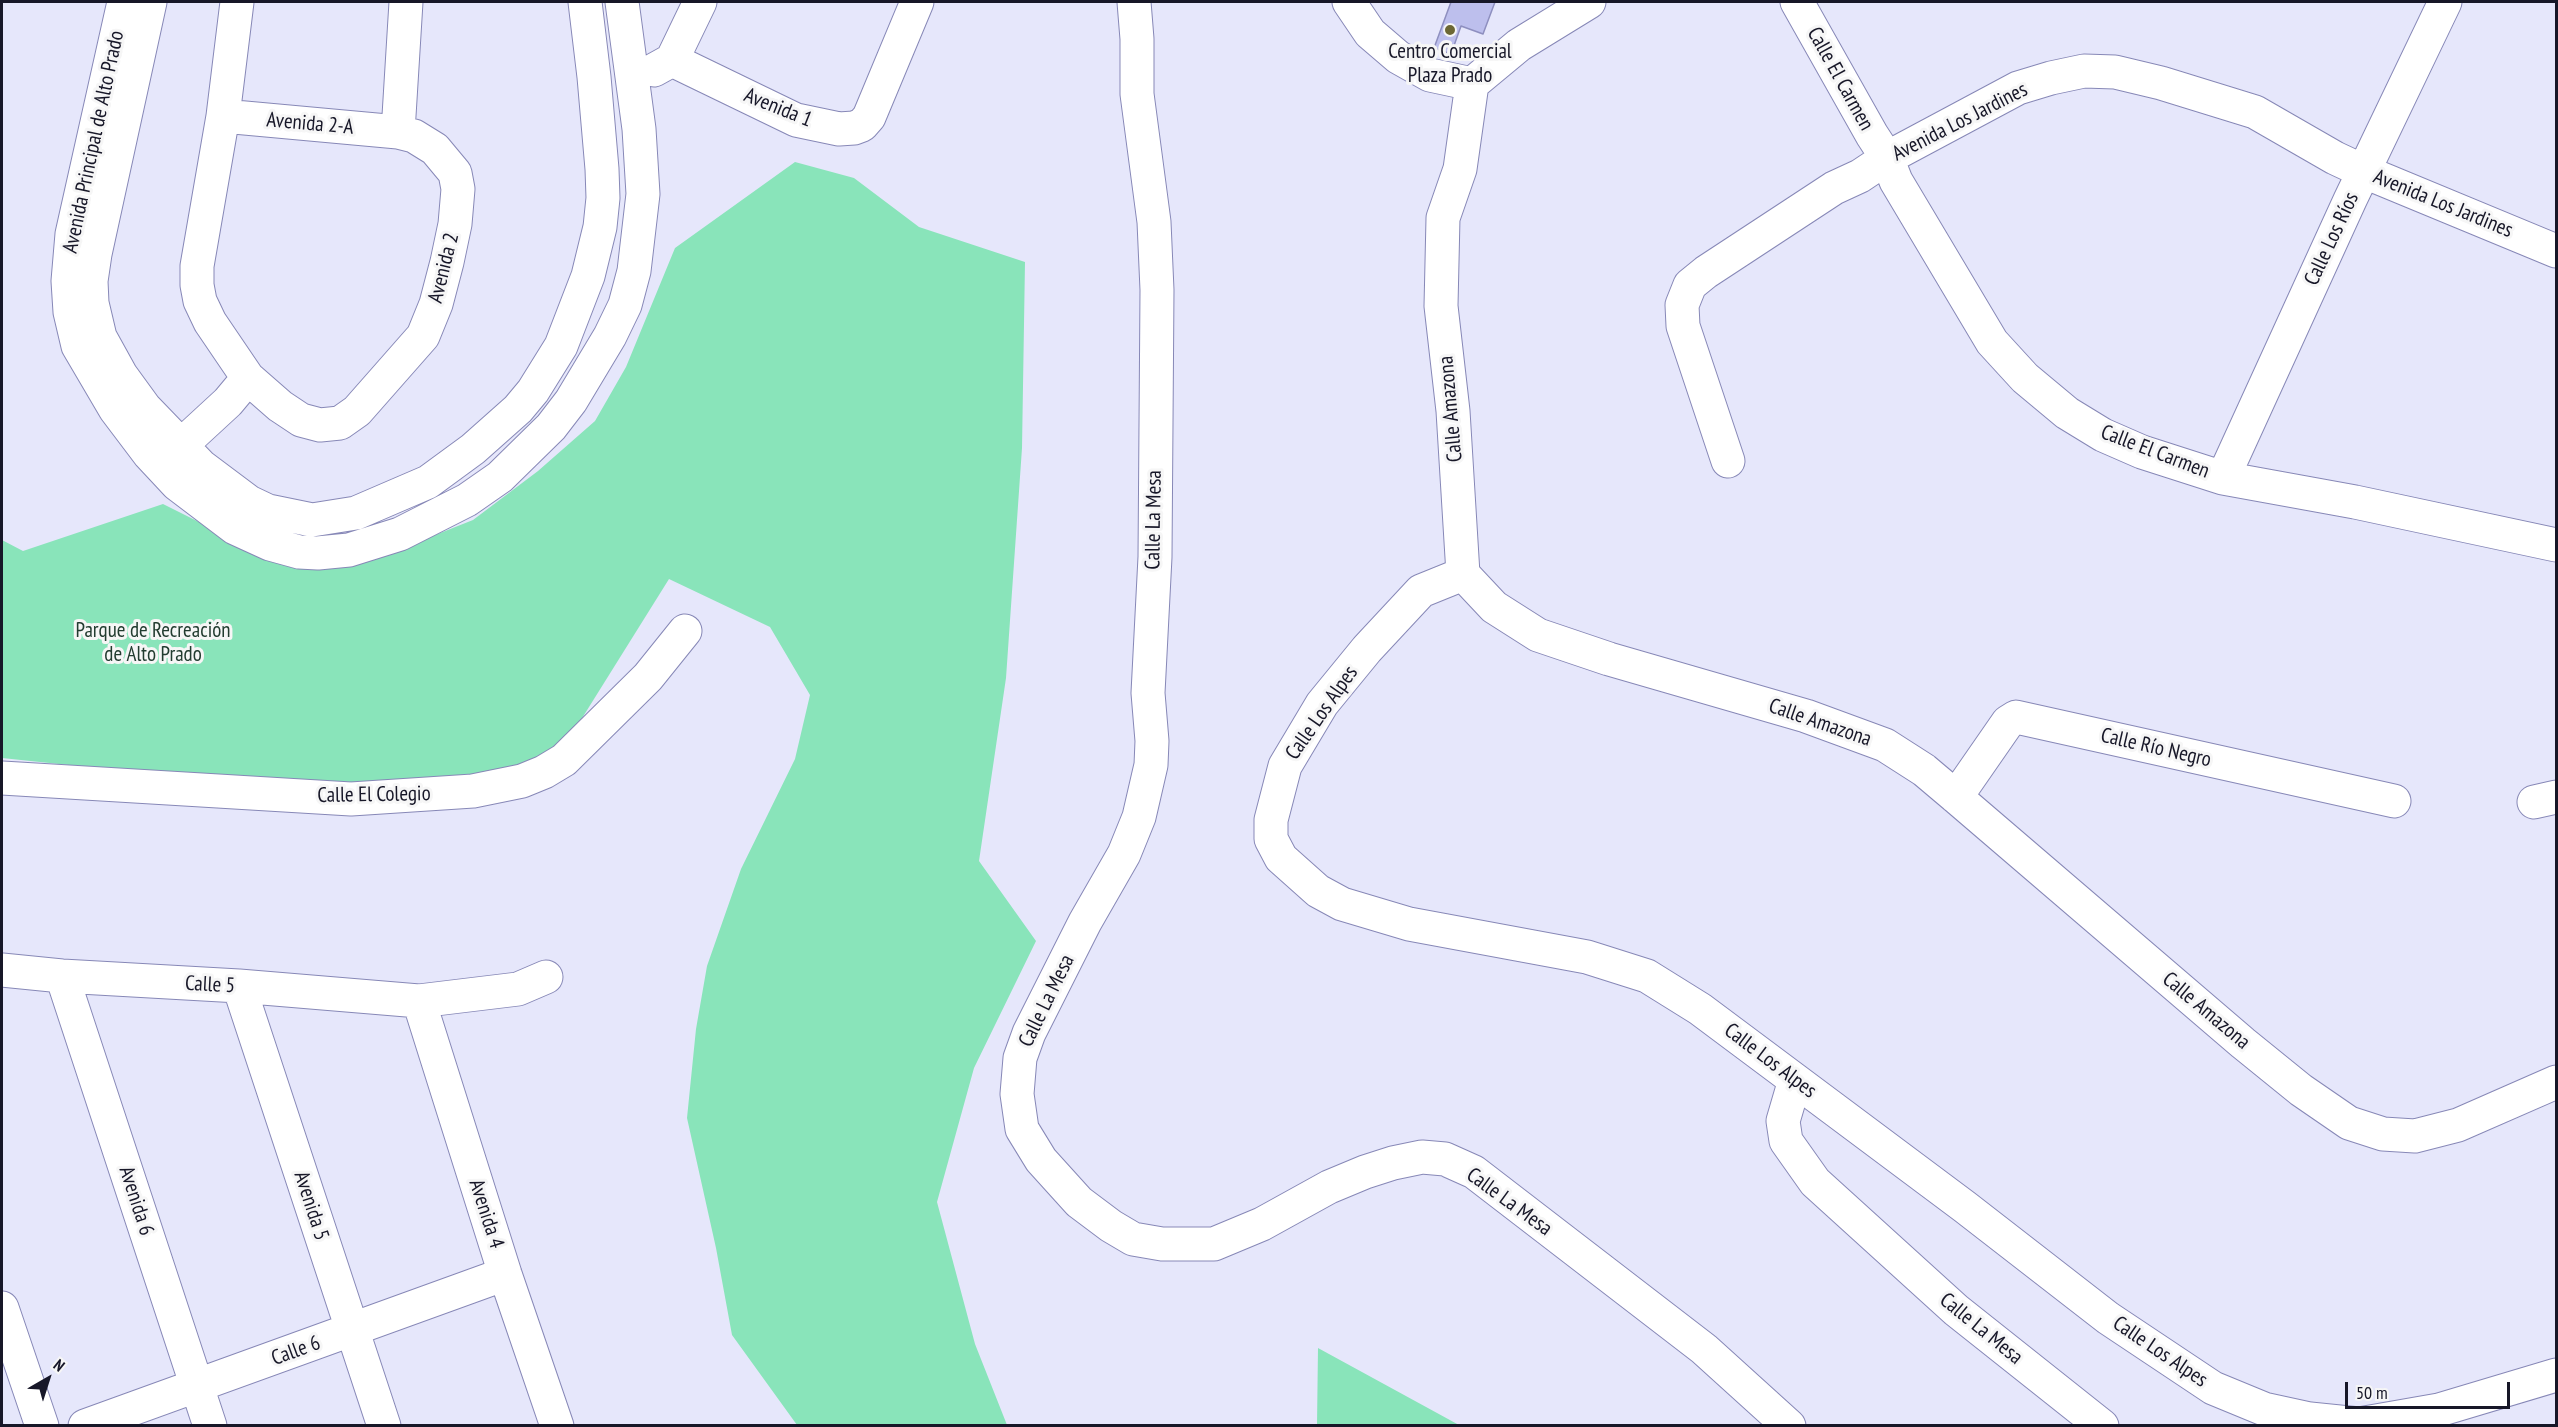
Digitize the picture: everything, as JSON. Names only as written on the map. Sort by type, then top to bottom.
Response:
[{"type":"street","name":"Avenida Principal de Alto Prado","points":[[124,2],[72,234],[68,281],[70,312],[78,346],[115,409],[170,456],[201,466],[249,502],[268,511],[312,520],[356,513],[428,482],[501,425],[533,391],[550,365],[572,321],[588,276],[600,227],[603,198],[594,77],[585,2]]},
{"type":"street","name":"Avenida Principal de Alto Prado","points":[[150,2],[95,254],[91,281],[92,303],[100,337],[120,375],[145,408],[170,456],[177,484],[235,528],[270,544],[298,552],[335,553],[400,534],[459,505],[500,477],[529,450],[571,401],[610,336],[625,305],[634,271],[644,194],[639,129],[622,2]]},
{"type":"street","name":"Avenida 2","points":[[237,2],[223,116],[197,266],[197,285],[200,301],[210,322],[248,378],[280,406],[301,420],[320,425],[340,423],[357,411],[423,336],[436,304],[455,224],[458,189],[455,173],[435,149],[414,136],[398,132]]},
{"type":"street","points":[[398,132],[406,2]]},
{"type":"street","points":[[594,77],[631,80],[672,60],[700,2]]},
{"type":"street","name":"Avenida 1","points":[[672,60],[796,120],[838,129],[854,128],[862,125],[869,117],[917,2]]},
{"type":"street","name":"Calle La Mesa","points":[[1134,2],[1137,94],[1154,222],[1157,290],[1155,557],[1148,693],[1152,741],[1151,765],[1139,817],[1124,854],[1085,922],[1029,1033],[1020,1058],[1017,1094],[1022,1129],[1041,1160],[1079,1202],[1110,1226],[1133,1239],[1162,1244],[1214,1244],[1262,1224],[1329,1187],[1365,1172],[1422,1157],[1445,1159],[1474,1172],[1704,1349],[1789,1425]]},
{"type":"street","points":[[1350,2],[1370,33],[1398,57],[1430,75],[1472,84],[1519,45],[1589,2]]},
{"type":"street","name":"Calle El Carmen","points":[[1797,2],[1887,158],[1896,181],[1992,342],[2025,378],[2067,413],[2103,435],[2142,452],[2223,478],[2355,502],[2556,545]]},
{"type":"street","name":"Calle Los Ríos","points":[[2223,478],[2445,2]]},
{"type":"street","name":"Avenida Los Jardines","points":[[1728,461],[1683,326],[1682,305],[1690,285],[1706,272],[1834,188],[1860,176],[1887,158],[2018,88],[2051,78],[2084,71],[2115,72],[2161,83],[2255,112],[2364,172],[2556,251]]},
{"type":"street","name":"Calle Amazona","points":[[1472,84],[1460,168],[1443,218],[1441,306],[1453,411],[1463,574],[1494,607],[1538,635],[1609,659],[1806,716],[1885,745],[1923,770],[1956,797],[2243,1043],[2301,1090],[2349,1123],[2383,1134],[2415,1136],[2458,1125],[2556,1082]]},
{"type":"street","name":"Avenida 2-A","points":[[223,116],[398,132]]},
{"type":"street","points":[[170,456],[228,402],[248,378]]},
{"type":"street","name":"Calle Los Alpes","points":[[1463,574],[1421,591],[1367,649],[1322,704],[1285,766],[1271,820],[1271,839],[1281,858],[1318,891],[1342,904],[1409,924],[1587,957],[1647,976],[1700,1009],[2108,1318],[2213,1388],[2264,1409],[2310,1419],[2359,1424],[2439,1410],[2556,1375]]},
{"type":"street","name":"Calle El Colegio","points":[[2,778],[351,799],[473,791],[522,781],[564,760],[648,677],[685,631]]},
{"type":"street","name":"Calle Río Negro","points":[[1956,797],[2008,722],[2016,717],[2394,801]]},
{"type":"street","name":"Calle 5","points":[[2,969],[62,976],[239,986],[419,1001],[518,989],[546,977]]},
{"type":"street","name":"Avenida 6","points":[[62,976],[210,1425]]},
{"type":"street","name":"Avenida 5","points":[[239,986],[384,1425]]},
{"type":"street","name":"Avenida 4","points":[[419,1001],[505,1274],[557,1425]]},
{"type":"street","name":"Calle La Mesa","points":[[1795,1080],[1783,1121],[1786,1141],[1815,1182],[1956,1310],[2102,1425]]},
{"type":"street","name":"Calle 6","points":[[86,1425],[197,1387],[505,1274]]},
{"type":"street","points":[[2,1308],[42,1425]]},
{"type":"green space","name":"Parque de Recreación de Alto Prado","points":[[795,162],[854,178],[919,227],[1025,262],[1022,448],[1006,678],[979,861],[1036,941],[974,1068],[937,1202],[975,1344],[1007,1425],[797,1425],[732,1335],[716,1248],[687,1118],[696,1029],[707,966],[741,869],[795,759],[810,695],[770,627],[669,579],[574,731],[544,758],[497,776],[398,786],[116,770],[2,758],[2,540],[23,551],[163,504],[257,551],[382,556],[473,520],[538,471],[595,421],[626,367],[675,248]]},
{"type":"green space","points":[[1318,1348],[1459,1425],[1317,1425]]},
{"type":"building","name":"Centro Comercial Plaza Prado","points":[[1451,2],[1495,2],[1483,34],[1461,26],[1451,54],[1434,48]]},
{"type":"place","name":"Centro Comercial Plaza Prado","points":[[1450,30]]}]
